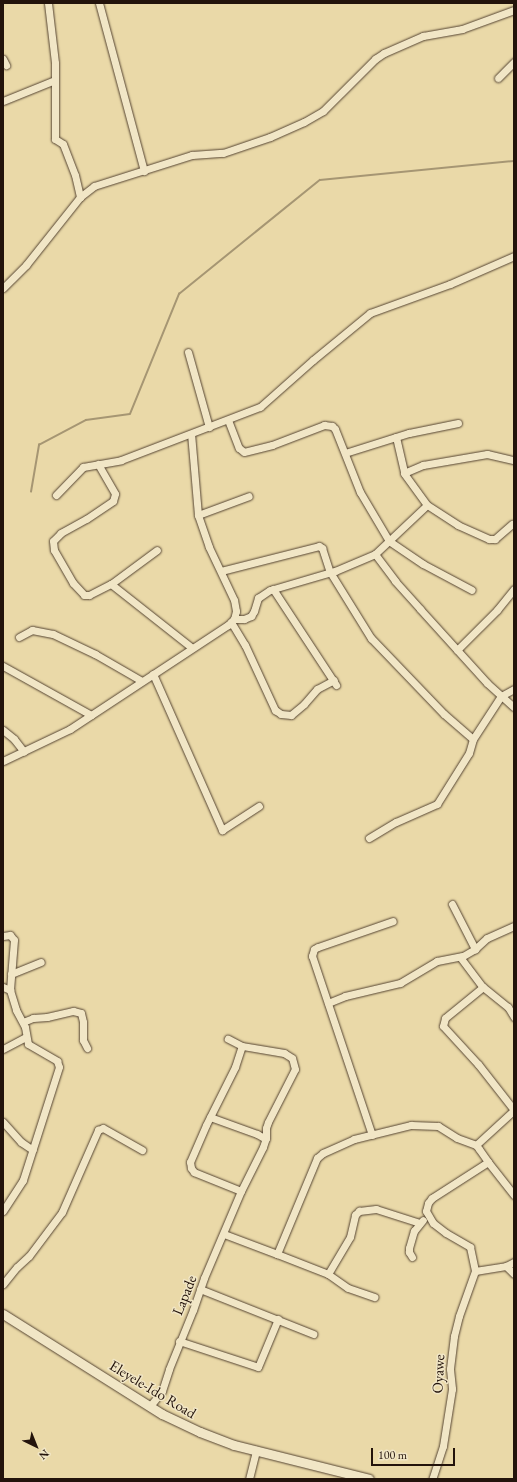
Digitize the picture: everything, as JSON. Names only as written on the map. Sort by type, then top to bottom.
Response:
[{"type":"main road","name":"Eleyele-Ido Road","points":[[3,1314],[162,1414],[200,1432],[234,1445],[256,1450],[340,1476],[369,1479]]},
{"type":"street","points":[[48,3],[55,63],[55,139],[62,144],[68,156],[80,197]]},
{"type":"street","points":[[99,3],[144,171]]},
{"type":"street","points":[[3,288],[26,265],[80,197],[94,186],[192,155],[223,153],[304,122],[333,103],[375,59],[384,53],[423,36],[462,29],[514,10]]},
{"type":"street","points":[[498,78],[514,62]]},
{"type":"street","points":[[3,101],[55,80]]},
{"type":"street","points":[[56,495],[83,467],[121,460],[260,407],[312,360],[370,313],[450,284],[514,256]]},
{"type":"street","points":[[188,352],[209,427]]},
{"type":"street","points":[[228,420],[239,448],[244,452],[272,445],[328,424],[335,429],[360,492],[389,541],[423,564],[472,590]]},
{"type":"street","points":[[345,453],[396,437],[458,423]]},
{"type":"street","points":[[191,434],[198,515],[209,546],[234,600],[236,611],[233,620],[275,710],[281,714],[291,715],[304,704],[317,689],[335,683],[273,588]]},
{"type":"street","points":[[396,437],[404,473],[427,505],[458,524],[492,540],[512,524]]},
{"type":"street","points":[[404,473],[423,465],[487,454],[514,460]]},
{"type":"street","points":[[98,464],[115,494],[113,500],[86,519],[60,533],[53,540],[53,544],[73,583],[84,595],[89,595],[111,584],[157,550]]},
{"type":"street","points":[[198,515],[249,496]]},
{"type":"street","points":[[3,760],[24,752],[59,735],[233,620],[244,619],[251,616],[260,596],[273,588],[330,572],[375,554],[427,505]]},
{"type":"street","points":[[221,571],[276,558],[316,545],[322,548],[330,572],[357,617],[383,652],[444,714],[473,739]]},
{"type":"street","points":[[375,554],[395,581],[457,650],[514,707]]},
{"type":"street","points":[[111,584],[192,648]]},
{"type":"street","points":[[457,650],[497,610],[514,589]]},
{"type":"street","points":[[19,637],[32,630],[53,634],[95,654],[142,681]]},
{"type":"street","points":[[3,666],[91,715]]},
{"type":"street","points":[[153,674],[222,830],[259,806]]},
{"type":"street","points":[[369,838],[396,822],[437,804],[470,753],[473,739],[502,696],[514,689]]},
{"type":"street","points":[[3,730],[14,739],[24,752]]},
{"type":"street","points":[[452,904],[475,949]]},
{"type":"street","points":[[372,1135],[312,956],[314,949],[393,921]]},
{"type":"street","points":[[328,1003],[345,996],[400,983],[437,961],[460,957],[475,949],[488,938],[514,926]]},
{"type":"street","points":[[3,936],[9,934],[13,938],[11,974],[6,989],[23,1022],[29,1046],[57,1061],[59,1067],[23,1180],[3,1211]]},
{"type":"street","points":[[460,957],[483,987],[508,1007],[514,1017]]},
{"type":"street","points":[[11,974],[41,962]]},
{"type":"street","points":[[476,1145],[514,1110],[478,1064],[443,1026],[445,1018],[483,987]]},
{"type":"street","points":[[23,1022],[33,1018],[48,1017],[73,1010],[81,1013],[83,1022],[83,1040],[87,1048]]},
{"type":"street","points":[[3,1049],[26,1037]]},
{"type":"street","points":[[228,1039],[242,1046],[235,1067],[190,1162],[190,1168],[194,1172],[241,1191]]},
{"type":"street","name":"Lapade","points":[[150,1406],[162,1391],[200,1289],[241,1191],[266,1139],[266,1128],[268,1122],[295,1069],[295,1064],[292,1058],[284,1053],[242,1046]]},
{"type":"street","points":[[210,1118],[266,1139]]},
{"type":"street","points":[[3,1122],[21,1142],[33,1150]]},
{"type":"street","points":[[277,1254],[317,1158],[323,1153],[354,1140],[410,1125],[438,1126],[457,1138],[476,1145],[514,1196]]},
{"type":"street","points":[[3,1284],[17,1266],[29,1256],[62,1212],[98,1130],[103,1128],[142,1150]]},
{"type":"street","points":[[488,1162],[432,1198],[426,1207],[427,1215],[446,1233],[470,1247],[475,1271],[506,1266],[514,1262]]},
{"type":"street","points":[[328,1274],[350,1237],[355,1215],[359,1212],[376,1209],[420,1223]]},
{"type":"street","points":[[412,1257],[409,1252],[409,1248],[414,1231],[427,1215]]},
{"type":"street","points":[[224,1234],[328,1274],[348,1288],[374,1297]]},
{"type":"street","points":[[506,1266],[514,1274]]},
{"type":"street","name":"Oyawe","points":[[432,1479],[443,1446],[452,1389],[450,1360],[454,1336],[459,1316],[475,1271]]},
{"type":"street","points":[[200,1289],[313,1334]]},
{"type":"street","points":[[180,1341],[258,1367],[278,1319]]},
{"type":"street","points":[[249,1479],[256,1450]]},
{"type":"waterway","points":[[31,492],[39,445],[86,420],[130,414],[179,294],[320,180],[514,161]]}]
